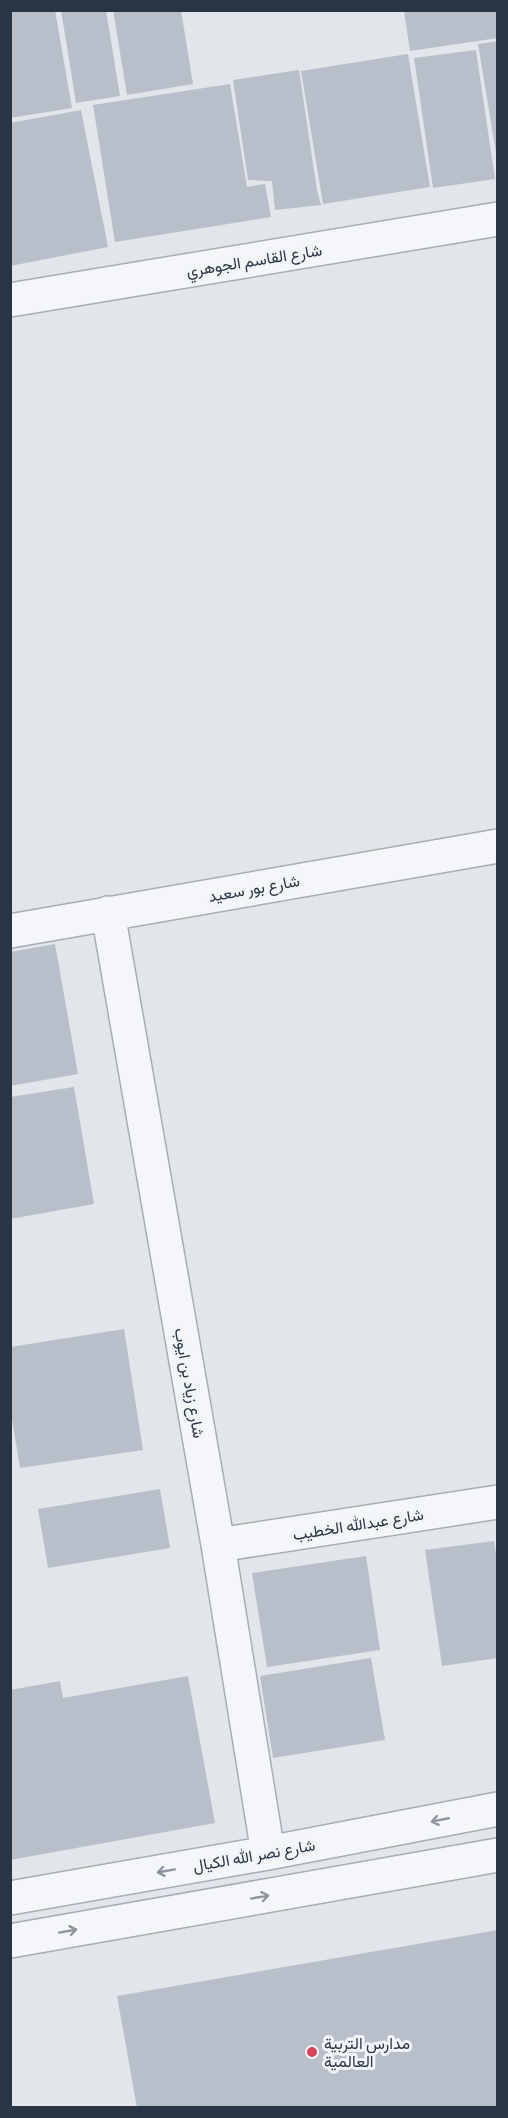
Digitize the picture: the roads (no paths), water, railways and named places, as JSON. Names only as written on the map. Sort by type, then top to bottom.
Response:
[{"type":"street","name":"شارع القاسم الجوهري","points":[[10,300],[498,219]]},
{"type":"street","name":"شارع بور سعيد","points":[[10,931],[498,846]]},
{"type":"street","name":"شارع زياد بن ايوب","points":[[108,913],[218,1545],[268,1853]]},
{"type":"street","name":"شارع عبدالله الخطيب","points":[[218,1545],[498,1502]]},
{"type":"street","name":"شارع نصر الله الكيال","points":[[10,1898],[268,1853],[498,1809]]},
{"type":"street","points":[[10,1941],[498,1855]]},
{"type":"place","name":"مدارس التربية العالمية","points":[[312,2052]]}]
